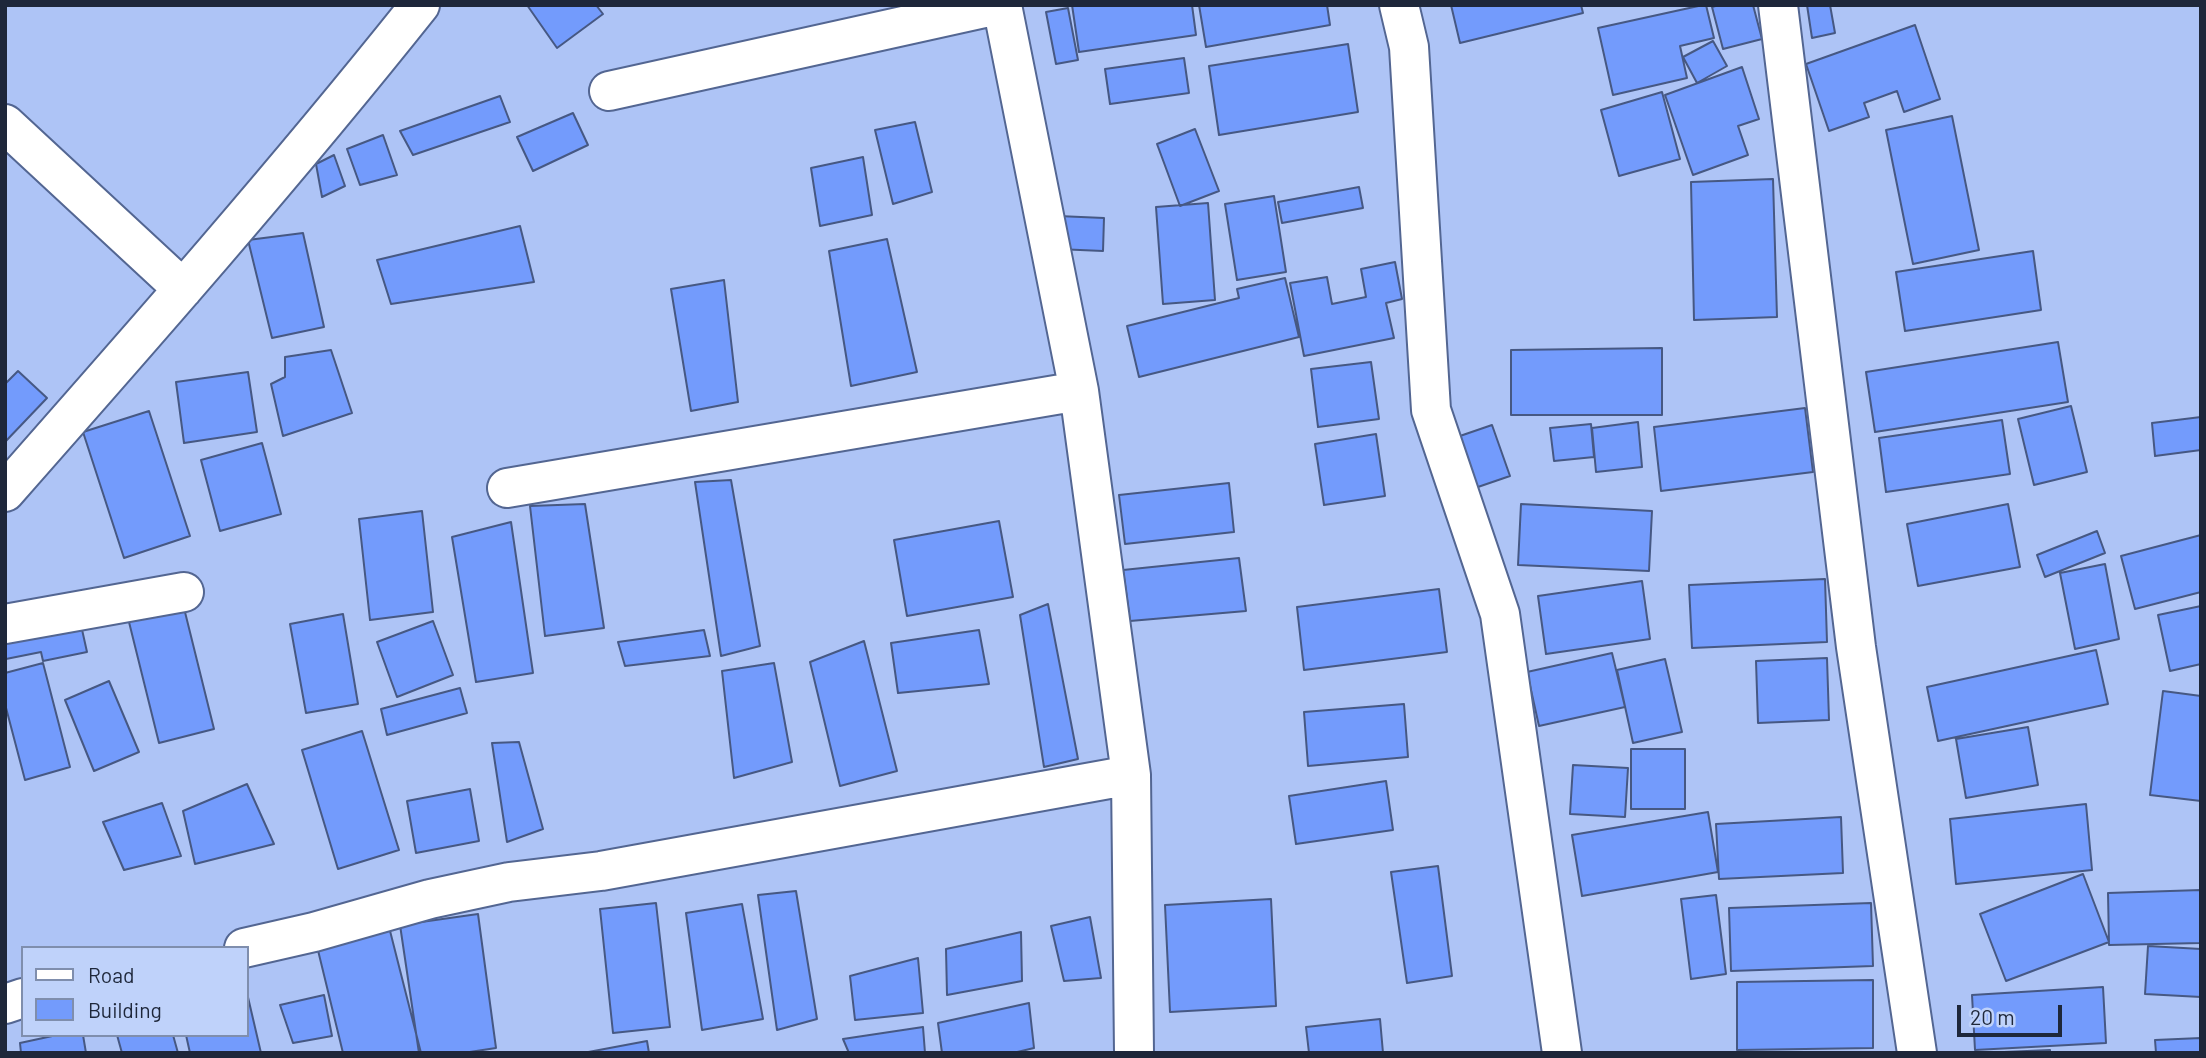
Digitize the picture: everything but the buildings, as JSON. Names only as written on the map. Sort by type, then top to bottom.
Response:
[{"type":"street","points":[[5,492],[352,91],[420,5]]},
{"type":"street","points":[[609,91],[1000,5],[1079,391],[1131,775],[1134,1053]]},
{"type":"street","points":[[1399,5],[1409,47],[1432,410],[1500,614],[1562,1053]]},
{"type":"street","points":[[1778,5],[1856,648],[1917,1053]]},
{"type":"street","points":[[5,124],[183,289]]},
{"type":"street","points":[[507,488],[1079,391]]},
{"type":"street","points":[[5,624],[184,592]]},
{"type":"street","points":[[248,947],[314,932],[430,899],[509,882],[601,871],[1131,775]]}]
